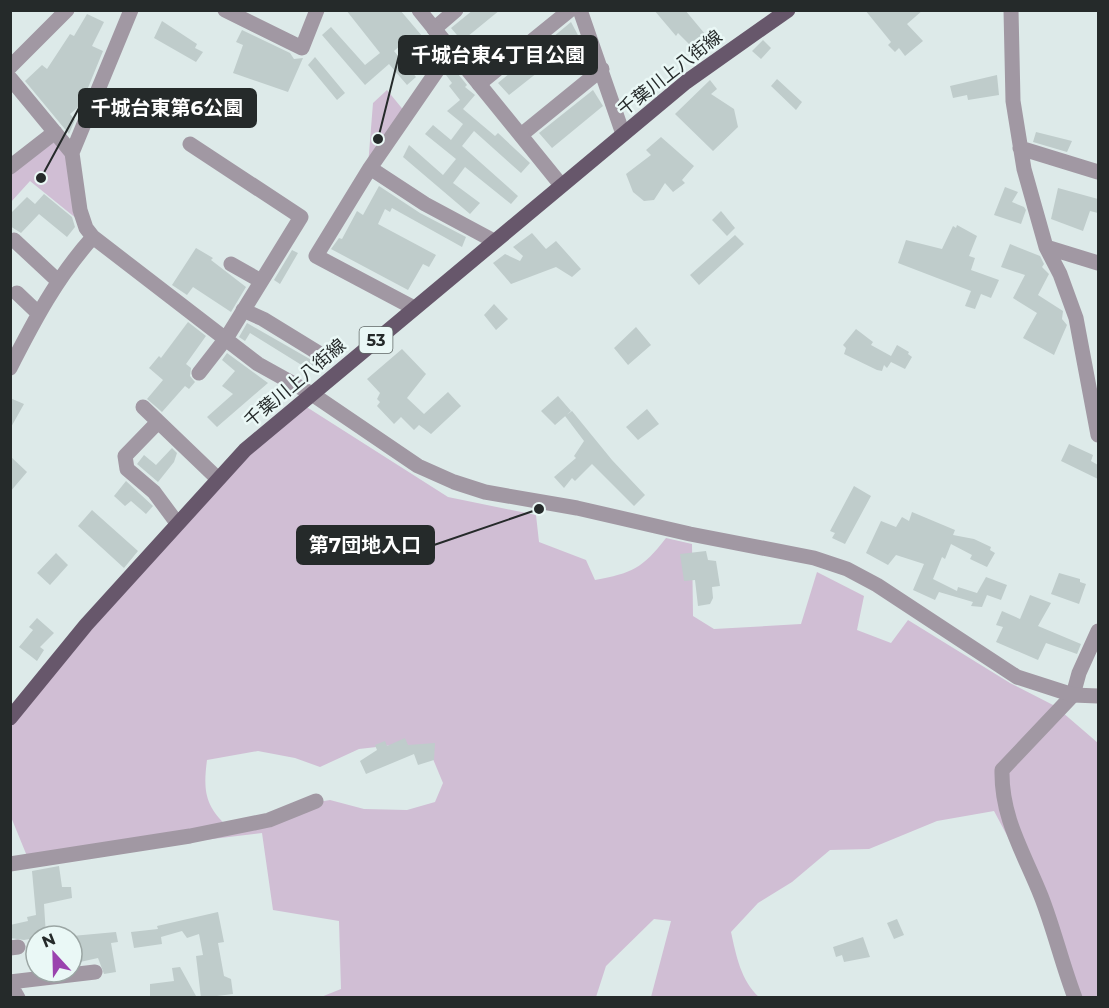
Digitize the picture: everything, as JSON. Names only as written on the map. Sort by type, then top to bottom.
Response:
[{"type":"main road","name":"千葉川上八街線","points":[[10,718],[45,672],[217,478],[245,450],[623,134],[719,57],[788,10]]},
{"type":"street","points":[[10,67],[36,45],[67,10]]},
{"type":"street","points":[[131,10],[72,153],[80,210],[86,228],[93,237],[226,337],[258,364],[312,394],[418,466],[454,482],[485,492],[577,508],[690,534],[814,558],[847,569],[877,585],[1017,677],[1073,695],[1098,696]]},
{"type":"street","points":[[225,10],[243,15],[302,48],[317,10]]},
{"type":"street","points":[[419,10],[561,185]]},
{"type":"street","points":[[434,28],[456,10]]},
{"type":"street","points":[[479,84],[570,10]]},
{"type":"street","points":[[580,10],[623,134]]},
{"type":"street","points":[[1011,10],[1013,101],[1020,148],[1035,215],[1076,318],[1098,435]]},
{"type":"street","points":[[414,308],[316,256],[370,168],[452,50]]},
{"type":"street","points":[[521,135],[602,69]]},
{"type":"street","points":[[10,78],[72,153]]},
{"type":"street","points":[[10,167],[55,132]]},
{"type":"street","points":[[190,144],[301,217],[226,337],[202,355],[199,373]]},
{"type":"street","points":[[1020,148],[1098,172]]},
{"type":"street","points":[[370,168],[425,204],[494,241]]},
{"type":"street","points":[[10,368],[38,313],[58,281],[93,237]]},
{"type":"street","points":[[14,240],[58,281]]},
{"type":"street","points":[[1046,247],[1098,263]]},
{"type":"street","points":[[231,264],[261,281]]},
{"type":"street","points":[[17,293],[38,313]]},
{"type":"street","points":[[243,310],[263,319],[320,354]]},
{"type":"street","points":[[143,408],[217,478]]},
{"type":"street","points":[[157,423],[125,456],[125,464],[127,469],[154,492],[177,523]]},
{"type":"street","points":[[1075,998],[1044,903],[1012,829],[1001,795],[1002,770],[1073,695],[1078,673],[1098,631]]},
{"type":"street","points":[[10,864],[190,836],[269,820],[316,801]]},
{"type":"street","points":[[18,998],[10,983],[95,972]]},
{"type":"shaded area","points":[[387,90],[405,112],[368,166],[373,103]]},
{"type":"shaded area","points":[[50,142],[55,143],[69,158],[77,219],[30,181],[11,202],[11,174]]},
{"type":"shaded area","points":[[305,406],[448,497],[536,515],[539,542],[586,560],[595,580],[618,575],[635,568],[650,557],[666,538],[692,544],[693,616],[714,629],[801,624],[817,572],[864,596],[857,630],[891,643],[908,620],[1010,683],[1055,706],[1098,743],[1098,997],[1076,997],[1035,888],[994,811],[937,821],[869,849],[830,850],[792,882],[758,903],[731,932],[744,975],[759,997],[651,997],[671,921],[654,919],[606,966],[596,997],[321,997],[341,989],[339,921],[273,910],[262,833],[29,861],[11,817],[10,727],[69,655],[237,463]],"holes":[[[394,745],[433,759],[443,783],[435,802],[407,810],[364,809],[330,800],[301,805],[228,827],[214,812],[207,797],[205,781],[207,760],[258,751],[295,758],[320,767],[359,749]]]},
{"type":"building","points":[[346,10],[400,10],[434,50],[425,58],[409,38],[394,51],[416,77],[407,85],[389,64],[365,85],[322,35],[331,27],[365,65],[380,53]]},
{"type":"building","points":[[473,10],[500,10],[462,41],[451,28]]},
{"type":"building","points":[[654,10],[685,10],[705,34],[692,47],[678,33],[676,36]]},
{"type":"building","points":[[865,10],[923,10],[907,24],[923,41],[905,56],[899,48],[895,52],[888,45],[891,42]]},
{"type":"building","points":[[87,14],[104,22],[92,46],[103,51],[81,105],[70,114],[75,120],[69,134],[25,81],[42,65],[47,69],[70,34],[74,36]]},
{"type":"building","points":[[162,21],[197,44],[195,48],[203,52],[196,62],[154,38]]},
{"type":"building","points":[[571,22],[580,39],[509,95],[498,83]]},
{"type":"building","points":[[242,30],[290,53],[294,59],[303,58],[288,92],[233,73],[243,45],[236,42]]},
{"type":"building","points":[[763,40],[771,48],[761,59],[752,51]]},
{"type":"building","points":[[315,57],[345,93],[337,100],[308,65]]},
{"type":"building","points":[[454,69],[467,85],[465,87],[475,95],[463,109],[495,136],[498,133],[530,163],[521,173],[474,131],[462,146],[518,196],[511,204],[465,167],[453,183],[480,203],[470,214],[403,157],[409,145],[443,175],[456,159],[425,134],[433,125],[451,140],[463,124],[447,111],[460,100],[449,86],[452,83],[446,75]]},
{"type":"building","points":[[997,75],[999,95],[968,100],[967,95],[953,98],[950,86]]},
{"type":"building","points":[[777,79],[802,102],[796,110],[771,86]]},
{"type":"building","points":[[710,80],[717,89],[711,94],[734,109],[738,127],[713,151],[675,114]]},
{"type":"building","points":[[593,90],[603,106],[552,148],[539,133]]},
{"type":"building","points":[[1036,132],[1072,141],[1067,152],[1033,142]]},
{"type":"building","points":[[661,137],[694,166],[682,180],[685,183],[673,192],[665,183],[654,200],[644,201],[633,192],[626,174],[651,155],[646,150]]},
{"type":"building","points":[[379,186],[420,213],[466,237],[462,247],[392,208],[390,212],[385,209],[378,224],[436,255],[429,267],[423,264],[408,290],[331,249],[339,238],[342,239],[357,211],[363,215]]},
{"type":"building","points":[[1005,187],[1018,192],[1012,202],[1026,210],[1021,224],[994,215]]},
{"type":"building","points":[[1058,188],[1098,199],[1098,213],[1090,211],[1083,231],[1051,219]]},
{"type":"building","points":[[44,194],[72,217],[75,227],[67,237],[39,214],[21,233],[10,226],[10,214],[27,197],[35,204]]},
{"type":"building","points":[[721,211],[735,228],[727,236],[712,220]]},
{"type":"building","points":[[957,225],[977,236],[969,256],[975,258],[971,270],[999,280],[991,298],[981,294],[975,309],[965,306],[971,291],[898,263],[906,240],[942,249],[953,226],[956,228]]},
{"type":"building","points":[[532,233],[546,249],[556,241],[581,269],[572,277],[556,267],[511,284],[493,263],[505,254],[520,261],[523,256],[513,247]]},
{"type":"building","points":[[735,235],[744,244],[699,285],[690,275]]},
{"type":"building","points":[[1010,244],[1040,256],[1044,264],[1042,267],[1049,274],[1038,295],[1063,311],[1062,319],[1067,325],[1054,355],[1023,338],[1037,313],[1013,298],[1025,275],[1001,267]]},
{"type":"building","points":[[196,248],[213,258],[211,260],[246,287],[231,312],[193,287],[187,295],[172,285]]},
{"type":"building","points":[[292,250],[298,253],[280,284],[274,280]]},
{"type":"building","points":[[494,304],[508,319],[496,330],[484,315]]},
{"type":"building","points":[[188,322],[206,336],[186,364],[191,368],[190,376],[195,382],[189,389],[185,386],[162,412],[147,399],[163,380],[149,368],[159,356],[161,358]]},
{"type":"building","points":[[247,323],[315,362],[322,363],[316,374],[250,333],[245,341],[239,337]]},
{"type":"building","points":[[636,327],[651,345],[628,365],[614,348]]},
{"type":"building","points":[[856,329],[873,342],[871,345],[891,356],[897,345],[909,352],[908,354],[912,357],[905,369],[891,362],[887,368],[884,365],[882,371],[877,370],[844,354],[846,348],[843,345]]},
{"type":"building","points":[[402,349],[426,374],[407,398],[424,414],[448,392],[461,406],[431,434],[419,425],[414,430],[401,417],[394,424],[377,406],[380,402],[377,399],[380,393],[367,379]]},
{"type":"building","points":[[227,353],[268,383],[217,427],[207,417],[233,394],[222,386],[235,371],[222,360]]},
{"type":"building","points":[[558,396],[571,411],[555,425],[541,411]]},
{"type":"building","points":[[10,398],[24,404],[10,429]]},
{"type":"building","points":[[647,409],[659,424],[638,440],[626,427]]},
{"type":"building","points":[[572,411],[612,460],[645,495],[634,506],[592,464],[575,481],[572,478],[564,488],[554,477],[576,458],[574,456],[584,441],[565,416]]},
{"type":"building","points":[[1069,444],[1093,455],[1091,461],[1098,465],[1098,479],[1061,461]]},
{"type":"building","points":[[172,448],[177,453],[174,462],[158,482],[137,464],[144,455],[156,465]]},
{"type":"building","points":[[10,456],[27,472],[10,492]]},
{"type":"building","points":[[126,481],[153,506],[146,514],[131,501],[125,506],[114,496]]},
{"type":"building","points":[[854,486],[871,496],[845,544],[832,538],[835,533],[830,531]]},
{"type":"building","points":[[92,510],[138,551],[124,568],[78,526]]},
{"type":"building","points":[[912,512],[955,530],[953,535],[974,539],[991,547],[990,550],[995,553],[987,567],[970,559],[972,555],[951,544],[945,559],[942,557],[933,579],[957,591],[958,587],[977,593],[986,577],[1007,585],[1001,600],[987,595],[982,607],[971,606],[973,602],[939,592],[935,600],[913,590],[924,564],[896,555],[888,565],[866,553],[881,521],[896,527],[902,517],[909,521]]},
{"type":"building","points":[[706,551],[708,560],[716,561],[720,586],[712,587],[713,598],[710,604],[698,606],[695,580],[684,581],[680,554]]},
{"type":"building","points":[[56,553],[68,565],[50,585],[37,573]]},
{"type":"building","points":[[1059,573],[1080,579],[1080,582],[1086,584],[1079,604],[1051,594]]},
{"type":"building","points":[[1030,595],[1051,603],[1038,626],[1081,644],[1077,654],[1046,643],[1038,660],[996,642],[1003,627],[996,625],[1002,611],[1020,619]]},
{"type":"building","points":[[37,618],[54,633],[40,647],[44,650],[37,661],[19,647],[33,630],[29,627]]},
{"type":"building","points":[[405,738],[408,745],[435,743],[434,760],[418,765],[414,754],[366,774],[360,761],[377,750],[375,745],[385,741],[387,746]]},
{"type":"building","points":[[59,866],[62,887],[71,887],[72,898],[44,904],[45,924],[24,924],[24,940],[10,938],[10,925],[28,921],[27,917],[36,915],[32,871]]},
{"type":"building","points":[[218,912],[224,942],[218,943],[224,976],[231,979],[233,994],[201,998],[196,956],[203,955],[199,934],[187,938],[182,931],[161,937],[162,944],[134,948],[131,932],[158,929],[157,926]]},
{"type":"building","points":[[897,919],[904,935],[894,939],[887,923]]},
{"type":"building","points":[[116,932],[118,942],[111,943],[116,972],[104,974],[98,958],[84,961],[84,935]]},
{"type":"building","points":[[863,937],[870,957],[844,962],[842,955],[836,957],[833,947]]},
{"type":"building","points":[[180,967],[196,996],[150,998],[150,984],[174,981],[172,968]]},
{"type":"place","name":"千城台東4丁目公園","points":[[378,139]]},
{"type":"place","name":"千城台東第6公園","points":[[41,178]]},
{"type":"place","name":"第7団地入口","points":[[539,509]]}]
